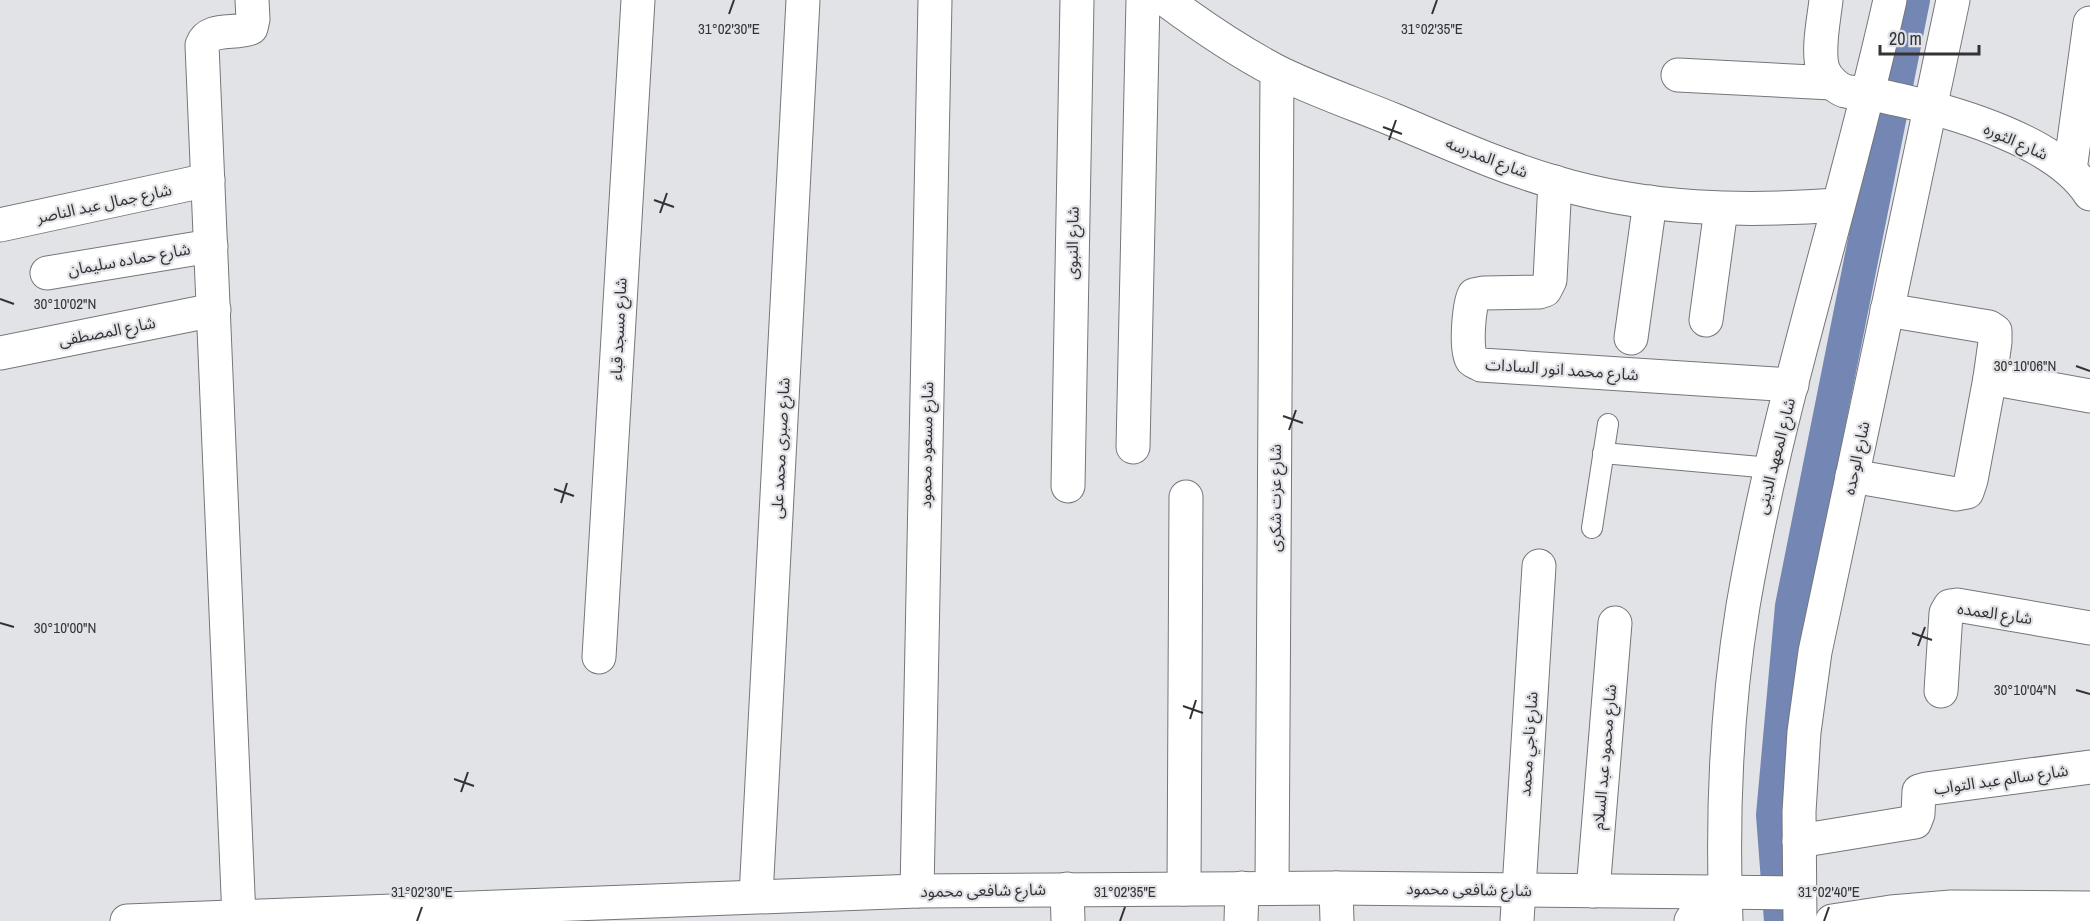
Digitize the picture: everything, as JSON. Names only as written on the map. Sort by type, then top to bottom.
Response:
[{"type":"street","points":[[240,918],[202,45],[210,34],[243,32],[250,28],[253,19],[252,0]]},
{"type":"street","name":"شارع مسجد قباء","points":[[599,657],[638,0]]},
{"type":"street","name":"شارع صبرى محمد على","points":[[756,896],[803,0]]},
{"type":"street","name":"شارع مسعود محمود","points":[[917,891],[936,0]]},
{"type":"street","name":"شارع النبوى","points":[[1068,486],[1077,0]]},
{"type":"street","points":[[1132,447],[1143,0]]},
{"type":"street","name":"شارع المدرسه","points":[[1166,0],[1209,31],[1277,72],[1498,163],[1555,182],[1602,194],[1650,202],[1721,209],[1779,209],[1838,205]]},
{"type":"street","points":[[1826,0],[1821,53],[1823,69],[1832,83]]},
{"type":"street","name":"شارع المعهد الدينى","points":[[1720,902],[1727,751],[1733,679],[1745,597],[1771,468],[1838,205],[1869,94],[1890,0]]},
{"type":"street","name":"شارع الوحده","points":[[1800,907],[1799,841],[1804,732],[1815,652],[1953,0]]},
{"type":"street","points":[[2080,182],[2090,23]]},
{"type":"street","name":"شارع عزت شكرى","points":[[1241,921],[1257,888],[1277,72]]},
{"type":"street","name":"شارع الثوره","points":[[1677,75],[1832,83],[1846,91],[1930,107],[2007,134],[2049,155],[2080,182]]},
{"type":"street","name":"شارع جمال عبد الناصر","points":[[0,225],[208,180]]},
{"type":"street","name":"شارع محمد انور السادات","points":[[1555,182],[1550,280],[1545,290],[1539,292],[1474,295],[1470,302],[1468,350],[1472,360],[1480,365],[1792,385]]},
{"type":"street","points":[[1631,338],[1650,202]]},
{"type":"street","points":[[1706,320],[1721,209]]},
{"type":"street","name":"شارع حماده سليمان","points":[[47,273],[211,246]]},
{"type":"street","name":"شارع المصطفى","points":[[0,353],[214,310]]},
{"type":"street","points":[[1852,477],[1956,494],[1967,492],[1990,378],[1995,332],[1989,327],[1887,310]]},
{"type":"street","points":[[1990,378],[2090,396]]},
{"type":"street","points":[[1184,889],[1186,497]]},
{"type":"street","name":"شارع ناجي محمد","points":[[1518,905],[1539,566]]},
{"type":"street","name":"شارع العمده","points":[[1941,691],[1946,613],[1950,606],[1957,605],[2090,628]]},
{"type":"street","name":"شارع محمود عبد السلام","points":[[1593,891],[1615,623]]},
{"type":"street","name":"شارع سالم عبد التواب","points":[[1799,841],[1915,822],[1918,814],[1919,791],[1926,789],[2090,767]]},
{"type":"street","name":"شارع شافعى محمود","points":[[127,921],[677,910],[756,896],[917,891],[1067,905],[1184,889],[1257,888],[1336,888],[1518,905],[1593,891],[1800,907]]},
{"type":"street","points":[[1336,888],[1337,921]]},
{"type":"street","points":[[1691,921],[1720,902]]},
{"type":"street","points":[[1832,921],[1891,912],[1951,908],[2090,908]]},
{"type":"lane","points":[[1592,528],[1608,424]]},
{"type":"lane","points":[[1603,453],[1771,468]]},
{"type":"waterway","points":[[1781,921],[1773,815],[1792,606],[1913,0]]}]
